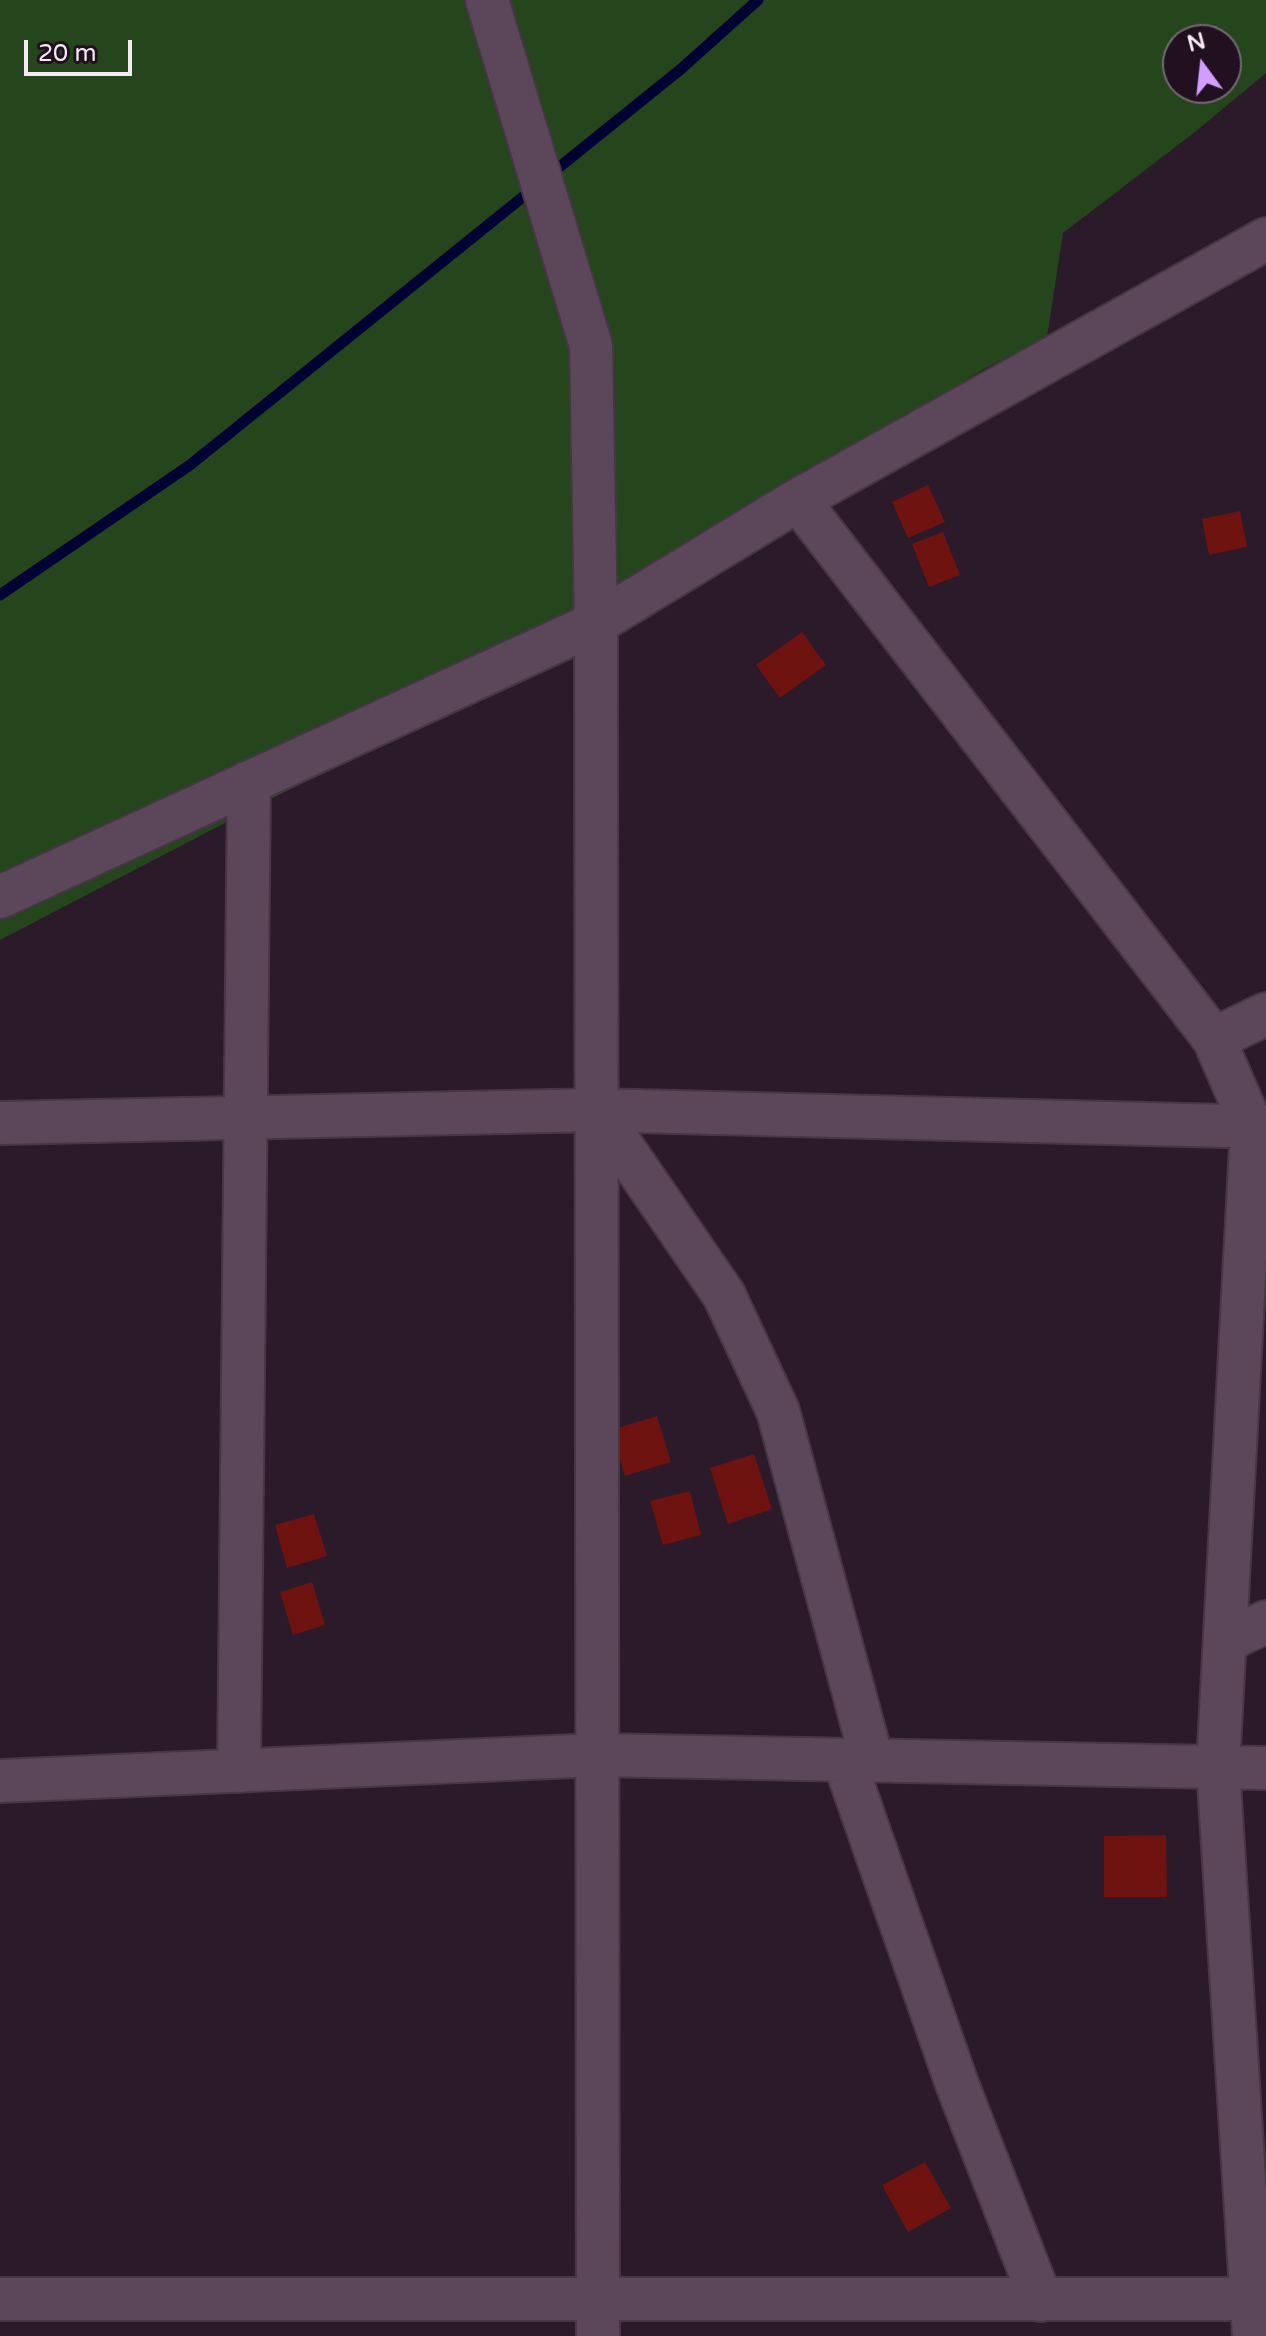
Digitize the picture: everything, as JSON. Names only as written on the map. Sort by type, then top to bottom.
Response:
[{"type":"street","points":[[487,0],[591,346],[596,623],[598,2317]]},
{"type":"street","points":[[0,897],[596,623],[798,500],[1266,239]]},
{"type":"street","points":[[0,2299],[598,2317],[1041,2300],[1258,2311],[1218,1767],[1259,1127],[1214,1039],[798,500]]},
{"type":"street","points":[[239,1771],[249,782]]},
{"type":"street","points":[[1214,1039],[1266,1014]]},
{"type":"street","points":[[597,1110],[724,1295],[778,1411],[858,1760],[957,2084],[1041,2300]]},
{"type":"street","points":[[0,1123],[597,1110],[1259,1127]]},
{"type":"street","points":[[1225,1641],[1266,1622]]},
{"type":"street","points":[[0,1781],[598,1755],[1266,1768]]},
{"type":"green space","points":[[0,0],[1266,0],[1266,73],[1242,93],[1242,24],[1162,24],[1162,104],[1229,104],[1063,233],[1047,337],[984,369],[371,747],[0,940]]},
{"type":"building","points":[[928,485],[945,522],[908,538],[892,502]]},
{"type":"building","points":[[1240,511],[1247,547],[1209,555],[1202,519]]},
{"type":"building","points":[[943,532],[960,575],[929,587],[912,544]]},
{"type":"building","points":[[802,632],[826,665],[780,698],[756,665]]},
{"type":"building","points":[[657,1416],[671,1462],[625,1476],[611,1430]]},
{"type":"building","points":[[754,1454],[772,1509],[728,1524],[710,1468]]},
{"type":"building","points":[[690,1491],[701,1535],[663,1545],[650,1501]]},
{"type":"building","points":[[314,1514],[327,1556],[287,1568],[275,1525]]},
{"type":"building","points":[[312,1582],[325,1625],[293,1635],[280,1592]]},
{"type":"building","points":[[1166,1835],[1167,1897],[1104,1897],[1104,1836]]},
{"type":"building","points":[[925,2162],[951,2208],[908,2232],[882,2185]]},
{"type":"waterway","points":[[547,177],[681,69],[758,0]]},
{"type":"waterway","points":[[0,595],[190,465],[534,188]]}]
